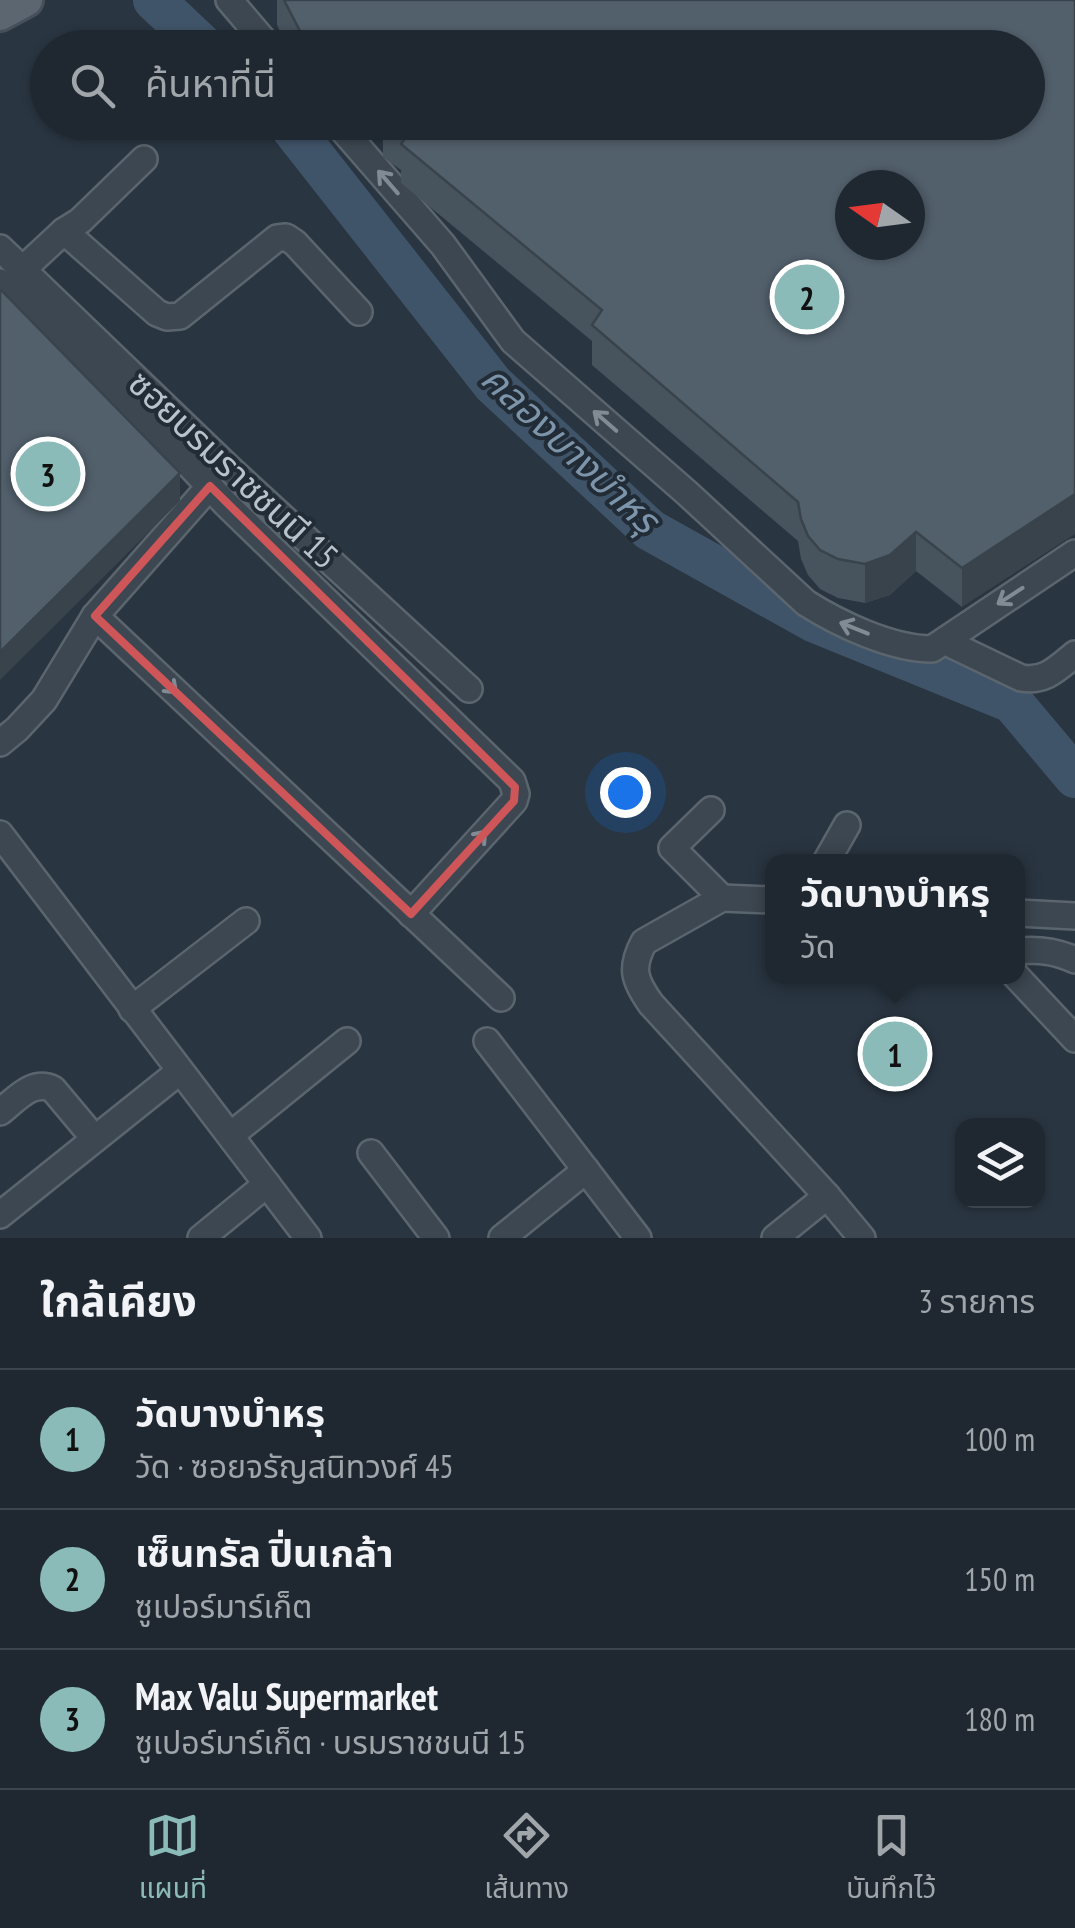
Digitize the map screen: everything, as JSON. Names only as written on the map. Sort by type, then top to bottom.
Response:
[{"type":"main road","points":[[0,14],[26,0]]},
{"type":"street","points":[[229,0],[255,30]]},
{"type":"street","points":[[352,140],[443,245],[513,341],[806,604],[828,617],[880,638],[932,649],[1075,553]]},
{"type":"street","points":[[144,159],[73,231],[19,278],[210,486],[512,781],[514,801],[411,914]]},
{"type":"street","points":[[73,231],[157,312],[167,317],[180,316],[277,238],[286,237],[358,312]]},
{"type":"street","name":"ซฮยบรมราชชนนี 15","points":[[0,248],[19,278],[469,689]]},
{"type":"street","points":[[6,727],[44,700],[95,616],[210,486]]},
{"type":"street","points":[[95,616],[501,998]]},
{"type":"street","points":[[946,642],[1020,678],[1033,680],[1048,676],[1075,654]]},
{"type":"street","points":[[711,810],[672,848],[722,898]]},
{"type":"street","points":[[831,854],[848,825]]},
{"type":"street","points":[[0,834],[308,1238]]},
{"type":"street","points":[[765,900],[722,898],[644,942],[634,970],[638,986],[862,1238]]},
{"type":"street","points":[[1025,913],[1075,916]]},
{"type":"street","points":[[132,1009],[246,920]]},
{"type":"street","points":[[1025,950],[1037,949],[1075,960]]},
{"type":"street","points":[[1023,984],[1075,1039]]},
{"type":"street","points":[[230,1135],[347,1041]]},
{"type":"street","points":[[487,1041],[638,1238]]},
{"type":"street","points":[[0,1215],[180,1072]]},
{"type":"street","points":[[0,1112],[33,1086],[46,1086],[94,1138]]},
{"type":"street","points":[[370,1153],[436,1238]]},
{"type":"street","points":[[502,1238],[586,1170]]},
{"type":"street","points":[[202,1238],[268,1184]]},
{"type":"street","points":[[775,1238],[827,1196]]},
{"type":"highlighted area","points":[[210,486],[515,787],[514,801],[411,914],[95,616]]},
{"type":"building","points":[[284,0],[1075,0],[1075,494],[962,568],[916,532],[890,555],[865,564],[838,559],[820,550],[808,536],[798,502],[592,325],[602,310],[401,144],[404,140],[1045,140],[1045,30],[299,30]]},
{"type":"building","points":[[0,289],[180,473],[0,652]]},
{"type":"waterway","name":"คลองบางบำหรุ","points":[[154,0],[186,30]]},
{"type":"waterway","name":"คลองบางบำหรุ","points":[[301,140],[493,384],[650,530],[813,621],[1012,702],[1075,777]]},
{"type":"place","name":"เซ็นทรัล ปิ่นเกล้า","points":[[807,297]]},
{"type":"place","name":"Max Valu Supermarket","points":[[48,474]]},
{"type":"place","name":"วัดบางบำหรุ","points":[[895,1054]]}]
